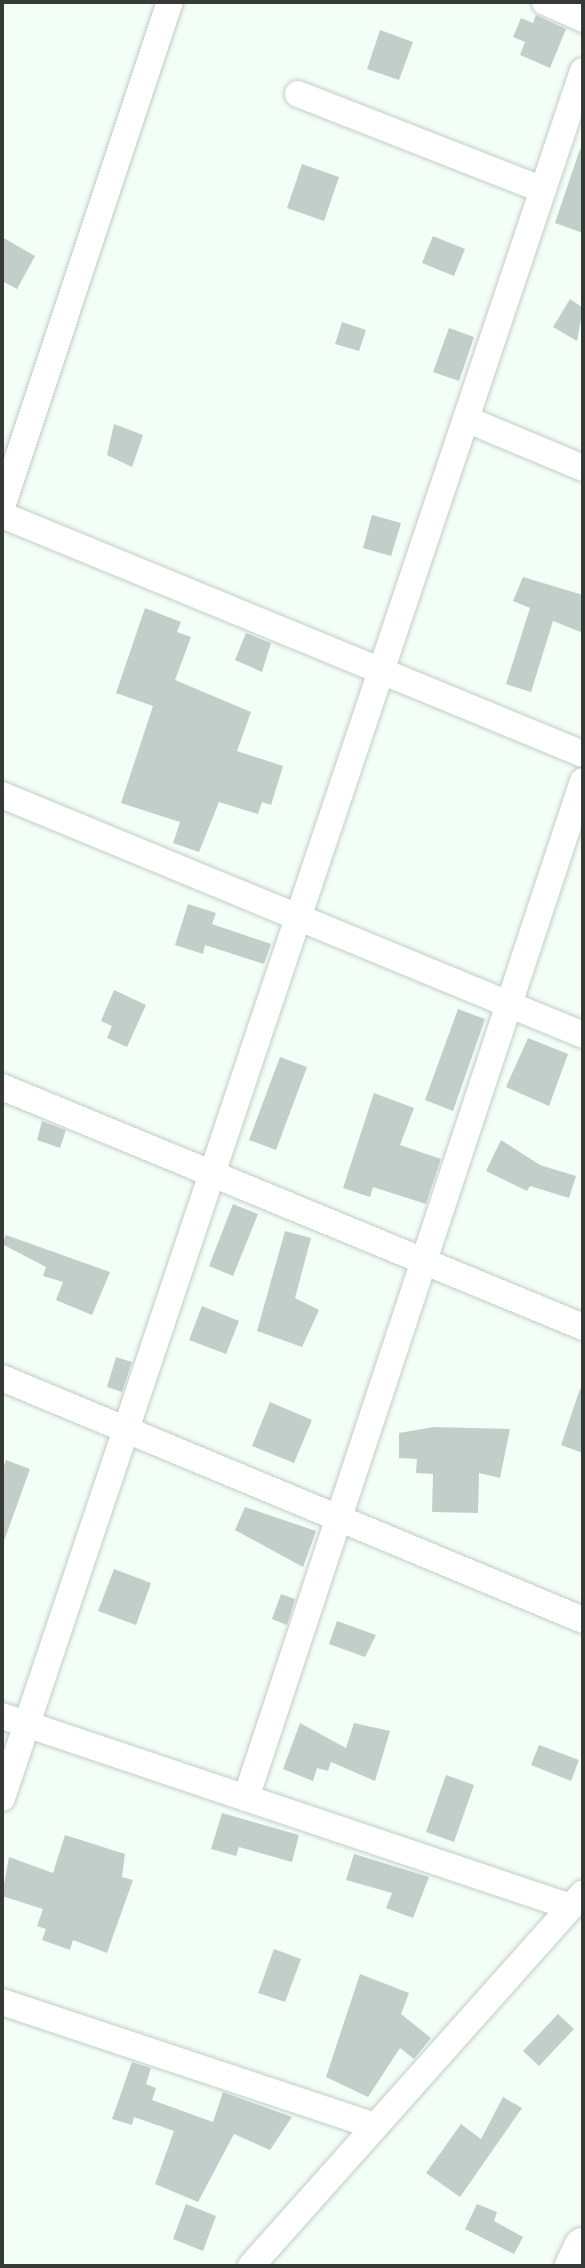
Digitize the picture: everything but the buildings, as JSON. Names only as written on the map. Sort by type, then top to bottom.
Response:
[{"type":"main road","points":[[574,2266],[583,2247]]},
{"type":"street","points":[[2,506],[170,2]]},
{"type":"street","points":[[545,2],[583,19]]},
{"type":"street","points":[[2,1798],[14,1720],[126,1429],[583,71]]},
{"type":"street","points":[[298,94],[543,190]]},
{"type":"street","points":[[466,419],[583,468]]},
{"type":"street","points":[[2,515],[583,754]]},
{"type":"street","points":[[246,1798],[583,781]]},
{"type":"street","points":[[2,795],[583,1035]]},
{"type":"street","points":[[2,1087],[583,1327]]},
{"type":"street","points":[[2,1378],[583,1620]]},
{"type":"street","points":[[14,1720],[246,1798],[577,1900],[251,2266]]},
{"type":"street","points":[[2,2002],[375,2126]]}]
